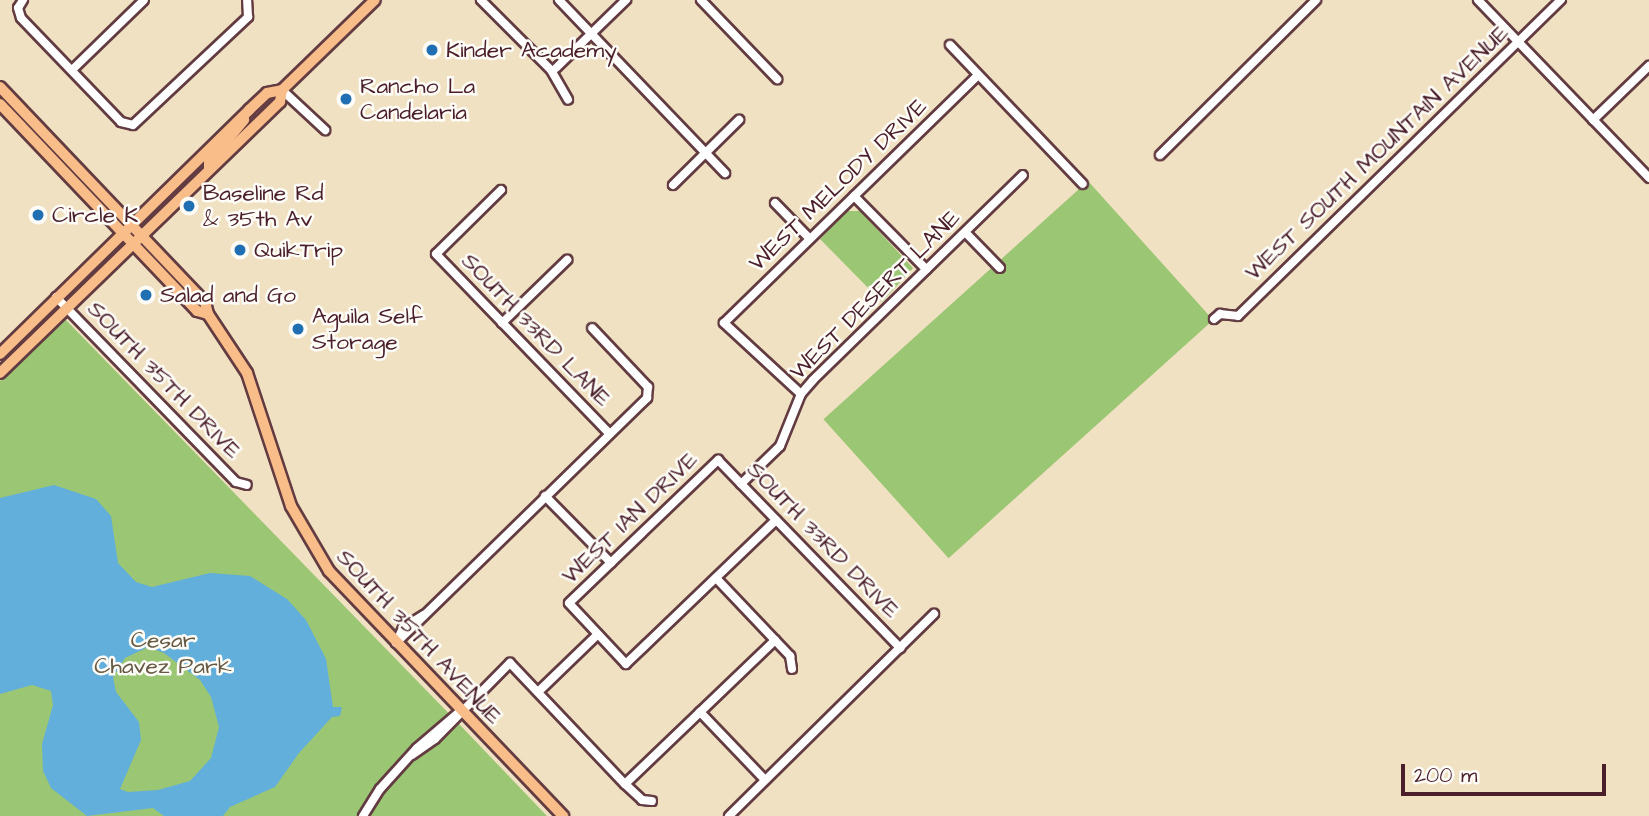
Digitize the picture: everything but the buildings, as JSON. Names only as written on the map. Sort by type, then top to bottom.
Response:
[{"type":"main road","points":[[0,354],[267,93],[282,90],[375,0]]},
{"type":"main road","name":"SOUTH 35TH AVENUE","points":[[0,87],[138,240],[197,311],[208,314],[247,373],[291,506],[313,549],[396,643],[563,816]]},
{"type":"main road","points":[[0,373],[280,102],[282,90]]},
{"type":"main road","points":[[2,106],[13,100]]},
{"type":"main road","name":"SOUTH 35TH AVENUE","points":[[2,106],[127,228]]},
{"type":"main road","points":[[209,170],[209,162],[240,127],[249,110]]},
{"type":"street","points":[[72,70],[144,0]]},
{"type":"street","points":[[481,0],[551,70],[568,99]]},
{"type":"street","points":[[559,0],[725,173]]},
{"type":"street","points":[[556,68],[626,0]]},
{"type":"street","points":[[701,0],[777,79]]},
{"type":"street","points":[[1160,155],[1316,0]]},
{"type":"street","points":[[1478,0],[1649,178]]},
{"type":"street","name":"WEST SOUTH MOUNTAIN AVENUE","points":[[1214,319],[1220,314],[1238,316],[1561,0]]},
{"type":"street","points":[[21,4],[21,18],[121,122],[133,125],[248,17],[249,3]]},
{"type":"street","points":[[950,45],[1083,184]]},
{"type":"street","points":[[1593,120],[1649,65]]},
{"type":"street","name":"WEST MELODY DRIVE","points":[[801,394],[724,323],[978,75]]},
{"type":"street","points":[[282,90],[325,130]]},
{"type":"street","points":[[673,185],[739,120]]},
{"type":"street","name":"WEST DESERT LANE","points":[[741,484],[780,446],[801,394],[1023,175]]},
{"type":"street","name":"SOUTH 33RD LANE","points":[[501,190],[436,254],[609,433]]},
{"type":"street","points":[[854,195],[926,269]]},
{"type":"street","points":[[775,202],[810,239]]},
{"type":"street","points":[[965,232],[1000,268]]},
{"type":"street","points":[[502,323],[567,260]]},
{"type":"street","name":"SOUTH 35TH DRIVE","points":[[56,297],[236,482],[247,485]]},
{"type":"street","points":[[396,643],[401,630],[424,615],[649,394],[593,328]]},
{"type":"street","name":"SOUTH 33RD DRIVE","points":[[718,460],[900,648]]},
{"type":"street","name":"WEST IAN DRIVE","points":[[598,634],[569,603],[718,460]]},
{"type":"street","points":[[545,496],[611,563]]},
{"type":"street","points":[[538,692],[598,634],[626,664],[776,520]]},
{"type":"street","points":[[716,578],[790,656],[792,668]]},
{"type":"street","points":[[729,816],[934,614]]},
{"type":"street","points":[[625,784],[775,640]]},
{"type":"street","points":[[363,816],[380,789],[412,755],[435,739],[510,663],[625,784],[642,800],[652,801]]},
{"type":"street","points":[[699,712],[765,780]]},
{"type":"green space","points":[[1088,181],[1213,320],[949,558],[823,419]]},
{"type":"green space","points":[[847,211],[860,211],[913,268],[882,302],[820,239]]},
{"type":"green space","name":"Cesar Chavez Park","points":[[64,318],[547,816],[0,816],[0,381]]},
{"type":"water","points":[[54,485],[96,499],[111,516],[118,563],[136,582],[152,587],[210,573],[250,576],[287,599],[306,620],[326,659],[333,707],[342,707],[340,716],[332,717],[299,753],[275,787],[230,807],[223,816],[164,816],[153,808],[87,816],[51,788],[43,771],[42,744],[53,705],[51,691],[32,685],[0,694],[0,498]],"holes":[[[148,647],[164,653],[200,680],[211,697],[219,727],[211,758],[190,781],[158,790],[128,792],[120,789],[141,740],[139,722],[116,692],[113,677],[125,658]]]},
{"type":"place","name":"Kinder Academy","points":[[432,50]]},
{"type":"place","name":"Rancho La Candelaria","points":[[346,99]]},
{"type":"place","name":"Baseline Rd & 35th Av","points":[[189,206]]},
{"type":"place","name":"Circle K","points":[[38,215]]},
{"type":"place","name":"QuikTrip","points":[[240,250]]},
{"type":"place","name":"Salad and Go","points":[[146,295]]},
{"type":"place","name":"Aguila Self Storage","points":[[298,329]]}]
